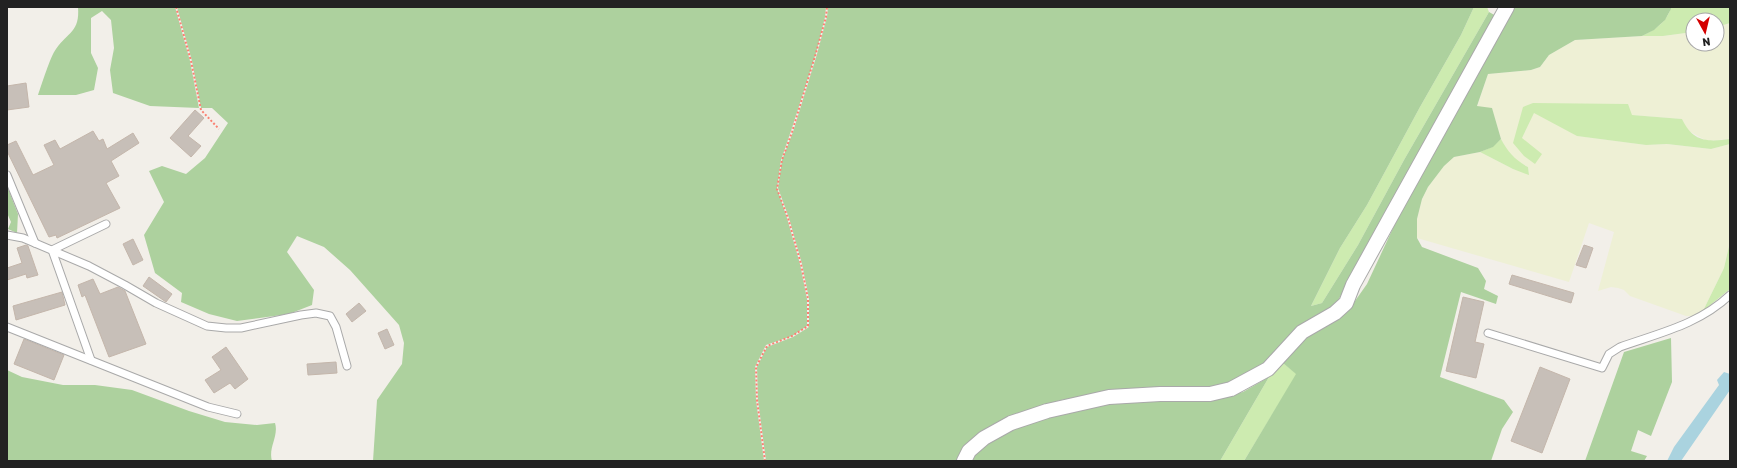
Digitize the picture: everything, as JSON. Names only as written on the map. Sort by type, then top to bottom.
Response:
[{"type":"street","points":[[964,461],[969,451],[984,438],[1011,423],[1047,411],[1109,397],[1160,394],[1210,394],[1231,389],[1268,370],[1302,332],[1335,313],[1346,302],[1353,285],[1507,7]]},
{"type":"lane","points":[[7,175],[35,243]]},
{"type":"lane","points":[[52,250],[106,224]]},
{"type":"lane","points":[[7,235],[23,238],[52,250],[119,282],[156,303],[207,326],[241,328],[301,314],[316,313],[330,316],[336,327],[347,366]]},
{"type":"lane","points":[[52,250],[90,360]]},
{"type":"lane","points":[[1488,333],[1602,368],[1609,354],[1620,347],[1692,322],[1716,307],[1730,295]]},
{"type":"lane","points":[[7,327],[208,407],[238,414]]},
{"type":"path","points":[[176,7],[191,61],[201,110],[220,129]]},
{"type":"path","points":[[765,461],[757,400],[756,367],[766,346],[792,336],[808,326],[808,299],[801,264],[778,189],[782,160],[816,53],[826,17],[827,7]]},
{"type":"green space","points":[[78,7],[175,7],[190,61],[199,108],[150,106],[113,93],[110,70],[114,48],[111,20],[102,11],[91,18],[91,53],[98,68],[94,90],[76,95],[38,95],[56,49],[75,27],[77,22]]},
{"type":"green space","points":[[177,7],[826,7],[816,53],[781,160],[777,188],[800,264],[807,299],[807,326],[792,336],[766,345],[755,367],[756,400],[764,461],[373,461],[377,400],[402,364],[404,343],[399,325],[350,270],[324,247],[297,236],[287,252],[314,290],[312,305],[289,314],[237,321],[209,314],[181,302],[182,293],[155,273],[144,235],[164,202],[149,171],[162,166],[186,174],[205,158],[228,123],[212,108],[201,108],[192,61]]},
{"type":"green space","points":[[828,7],[1474,7],[1461,35],[1367,205],[1340,248],[1311,306],[1322,303],[1358,245],[1404,160],[1489,12],[1498,17],[1336,304],[1264,367],[1243,379],[1205,388],[1158,387],[1104,393],[1061,400],[1012,416],[958,461],[766,461],[758,400],[757,367],[767,347],[793,337],[809,327],[809,299],[802,264],[789,218],[778,188],[782,160],[793,132],[817,54],[827,17]]},
{"type":"green space","points":[[1474,7],[1487,7],[1489,12],[1404,160],[1358,245],[1322,303],[1311,306],[1340,248],[1367,205],[1461,35]]},
{"type":"green space","points":[[1511,7],[1671,7],[1671,9],[1665,20],[1654,30],[1642,36],[1575,40],[1549,55],[1540,67],[1531,70],[1488,74],[1477,106],[1492,108],[1501,139],[1493,147],[1480,152],[1454,157],[1444,166],[1428,187],[1422,199],[1417,219],[1417,238],[1422,247],[1478,268],[1486,281],[1484,289],[1498,296],[1496,304],[1461,292],[1440,377],[1504,400],[1513,412],[1502,429],[1491,461],[1244,461],[1296,374],[1283,363],[1311,332],[1350,308],[1367,284],[1408,196]]},
{"type":"green space","points":[[1671,7],[1730,7],[1730,23],[1725,25],[1725,12],[1685,12],[1685,33],[1663,36],[1642,36],[1652,31],[1664,21]]},
{"type":"green space","points":[[1730,23],[1730,139],[1707,141],[1687,130],[1682,119],[1631,115],[1533,103],[1522,138],[1534,112],[1578,136],[1646,145],[1667,144],[1711,149],[1730,144],[1730,242],[1724,268],[1703,311],[1694,316],[1686,316],[1630,296],[1624,290],[1618,288],[1611,287],[1598,291],[1614,232],[1589,223],[1569,282],[1417,238],[1417,219],[1422,199],[1428,187],[1444,166],[1454,157],[1480,152],[1513,169],[1529,174],[1528,167],[1517,161],[1507,151],[1501,139],[1492,109],[1477,107],[1488,74],[1531,70],[1540,67],[1549,55],[1575,40],[1663,36],[1685,33],[1685,52],[1725,52],[1725,25]]},
{"type":"green space","points":[[1533,103],[1628,104],[1632,115],[1682,119],[1686,127],[1696,136],[1708,140],[1730,139],[1730,144],[1711,149],[1667,144],[1646,145],[1577,136],[1534,113],[1522,138],[1542,154],[1535,164],[1524,156],[1513,143],[1523,107]]},
{"type":"green space","points":[[1501,139],[1512,155],[1519,162],[1528,167],[1529,175],[1513,169],[1480,152],[1492,147]]},
{"type":"green space","points":[[7,186],[18,214],[17,233],[8,229],[11,222],[7,213]]},
{"type":"green space","points":[[1730,242],[1730,289],[1703,311],[1724,268]]},
{"type":"green space","points":[[1671,338],[1672,382],[1651,436],[1638,430],[1631,451],[1647,456],[1644,461],[1585,461],[1624,352]]},
{"type":"green space","points":[[1283,363],[1297,374],[1244,461],[1220,461],[1269,377]]},
{"type":"green space","points":[[7,370],[22,377],[63,385],[95,385],[132,390],[189,411],[225,422],[257,425],[275,423],[276,433],[271,451],[272,461],[7,461]]},
{"type":"green space","points":[[1269,377],[1220,461],[969,461],[974,451],[1011,428],[1106,401],[1229,395],[1243,392]]},
{"type":"water","points":[[1724,372],[1730,374],[1730,390],[1681,461],[1667,461],[1674,447],[1719,385],[1717,380]]},
{"type":"building","points":[[26,83],[29,107],[7,110],[7,86]]},
{"type":"building","points":[[195,110],[204,118],[188,136],[201,146],[191,157],[170,138]]},
{"type":"building","points":[[93,131],[99,141],[103,139],[107,149],[133,133],[139,143],[111,161],[119,176],[106,183],[120,208],[57,238],[56,235],[49,237],[7,151],[7,145],[16,141],[33,175],[54,165],[44,145],[55,140],[60,149]]},
{"type":"building","points":[[133,239],[143,260],[133,265],[123,244]]},
{"type":"building","points":[[26,245],[28,246],[38,275],[27,278],[26,274],[7,280],[7,268],[22,263],[17,248]]},
{"type":"building","points":[[1584,245],[1593,248],[1586,268],[1576,265]]},
{"type":"building","points":[[1512,275],[1574,293],[1571,303],[1509,284]]},
{"type":"building","points":[[149,277],[172,294],[166,302],[143,286]]},
{"type":"building","points":[[93,279],[100,294],[118,287],[125,291],[146,344],[109,357],[85,295],[82,297],[78,285]]},
{"type":"building","points":[[62,292],[65,305],[16,320],[13,306]]},
{"type":"building","points":[[1463,297],[1484,302],[1475,342],[1484,344],[1476,378],[1446,371]]},
{"type":"building","points":[[359,303],[366,311],[352,322],[346,314]]},
{"type":"building","points":[[387,329],[394,345],[385,349],[378,333]]},
{"type":"building","points":[[24,339],[64,355],[54,380],[14,364]]},
{"type":"building","points":[[226,347],[248,379],[235,389],[230,383],[214,393],[205,380],[221,370],[212,357]]},
{"type":"building","points":[[336,362],[337,373],[308,375],[307,364]]},
{"type":"building","points":[[1540,367],[1570,379],[1542,453],[1511,441]]}]
